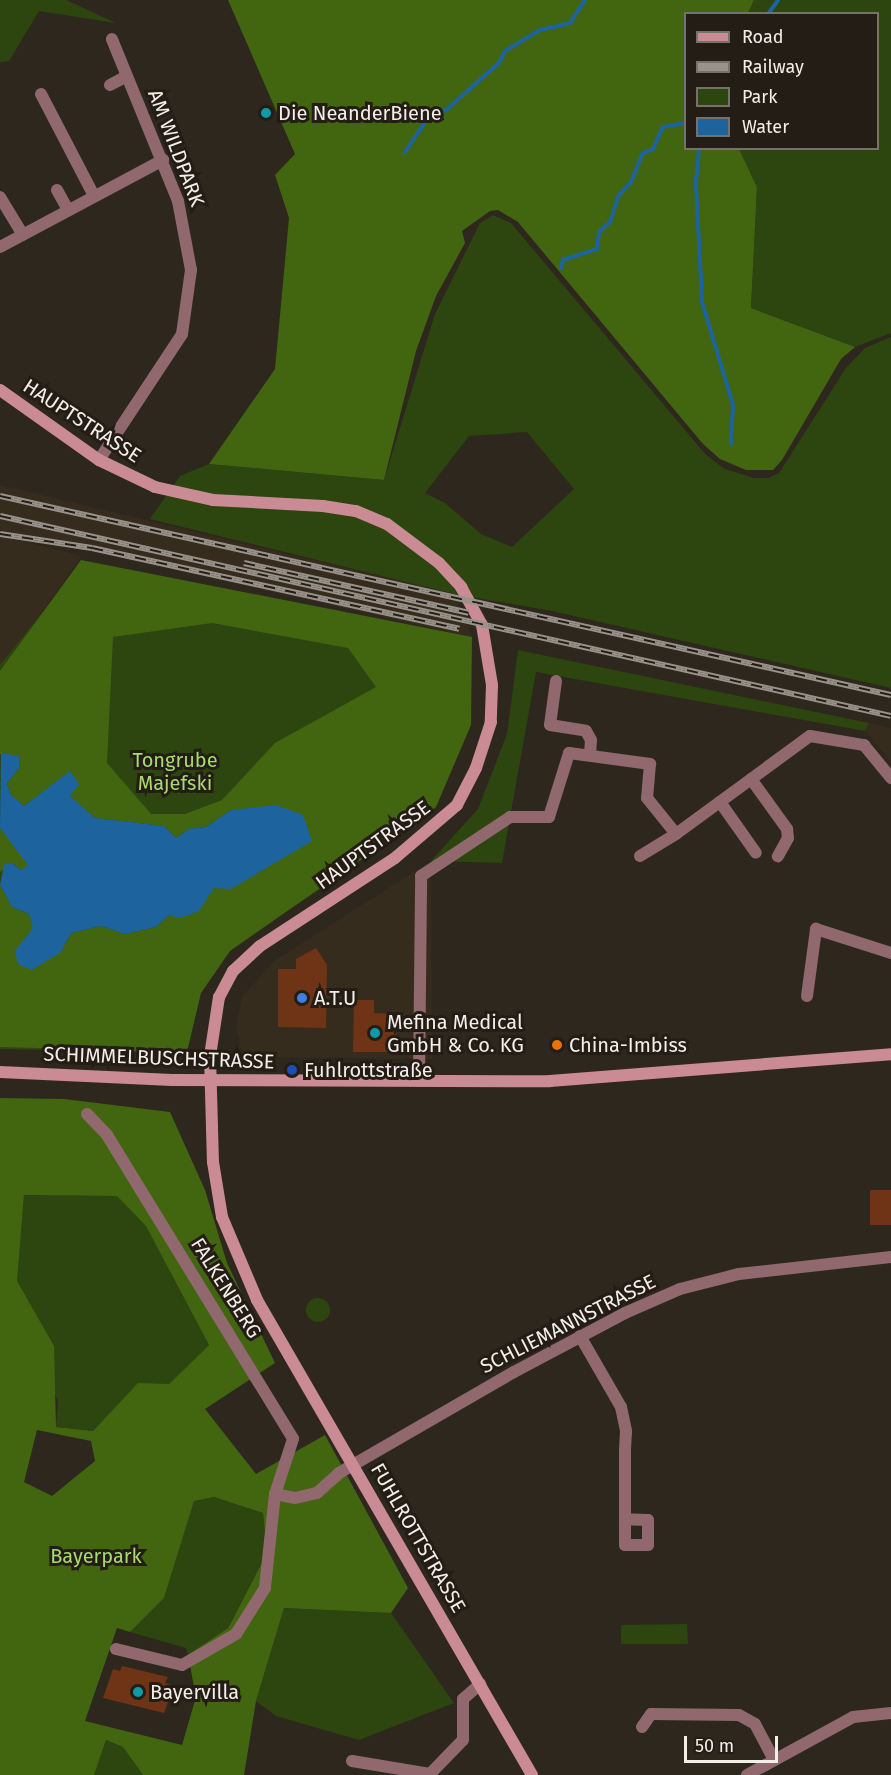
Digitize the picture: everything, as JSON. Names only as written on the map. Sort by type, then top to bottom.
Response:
[{"type":"street","name":"AM WILDPARK","points":[[99,460],[182,334],[189,303],[187,235],[163,160],[112,39]]},
{"type":"street","name":"AM WILDPARK","points":[[110,85],[128,76]]},
{"type":"street","points":[[41,94],[94,196]]},
{"type":"street","points":[[0,247],[163,160]]},
{"type":"street","points":[[57,190],[68,210]]},
{"type":"street","points":[[0,197],[22,236]]},
{"type":"street","name":"HAUPTSTRASSE","points":[[0,390],[99,460],[140,481],[189,496],[323,506],[387,524],[439,562],[461,586],[476,610],[489,651],[491,722],[476,768],[457,805],[395,858],[260,946],[233,971],[214,1013],[210,1081]]},
{"type":"street","points":[[556,681],[550,725],[586,731],[591,740],[590,756]]},
{"type":"street","points":[[640,856],[676,834],[810,736],[864,745],[891,778]]},
{"type":"street","points":[[419,1081],[421,876],[510,817],[549,817],[569,753],[650,764],[647,798],[676,834]]},
{"type":"street","points":[[751,779],[787,829],[788,838],[778,856]]},
{"type":"street","points":[[720,802],[756,853]]},
{"type":"street","points":[[807,996],[816,929],[891,953]]},
{"type":"street","name":"SCHIMMELBUSCHSTRASSE","points":[[0,1072],[210,1081],[550,1081],[891,1054]]},
{"type":"street","name":"FUHLROTTSTRASSE","points":[[210,1081],[213,1162],[222,1217],[258,1300],[532,1775]]},
{"type":"street","name":"FALKENBERG","points":[[87,1114],[107,1135],[293,1439],[275,1494],[265,1588],[236,1634],[182,1665],[116,1648]]},
{"type":"street","name":"SCHLIEMANNSTRASSE","points":[[353,1466],[580,1335],[696,1284],[739,1275],[891,1257],[891,1268]]},
{"type":"street","points":[[580,1335],[621,1407],[626,1431],[625,1519]]},
{"type":"street","points":[[275,1494],[295,1498],[317,1493],[353,1466]]},
{"type":"street","points":[[352,1761],[430,1774],[463,1740],[463,1699],[480,1684]]},
{"type":"street","points":[[747,1775],[853,1717],[891,1713]]},
{"type":"street","points":[[642,1727],[651,1714],[739,1715],[755,1724],[774,1759]]},
{"type":"shaded area","points":[[0,485],[455,594],[472,637],[0,530]]},
{"type":"shaded area","points":[[0,536],[82,556],[0,671]]},
{"type":"shaded area","points":[[869,723],[891,728],[891,762],[865,731]]},
{"type":"shaded area","points":[[431,861],[432,1059],[243,1057],[236,1028],[242,997],[274,961]]},
{"type":"green space","points":[[0,0],[66,0],[116,23],[39,11],[9,61],[0,62]]},
{"type":"green space","points":[[228,0],[754,0],[748,12],[684,12],[684,150],[739,150],[757,187],[751,308],[855,347],[841,359],[782,460],[773,470],[746,470],[720,459],[703,444],[518,222],[498,210],[490,211],[462,231],[465,243],[436,296],[416,351],[384,480],[209,464],[275,369],[289,218],[275,175],[295,154]]},
{"type":"green space","points":[[754,0],[891,0],[891,333],[855,347],[751,308],[757,187],[739,150],[879,150],[879,12],[748,12]]},
{"type":"green space","points":[[493,215],[511,223],[706,455],[725,469],[754,478],[769,478],[779,473],[846,368],[865,348],[891,337],[891,688],[552,611],[455,594],[150,519],[180,476],[209,464],[384,480],[435,314],[480,223]],"holes":[[[527,432],[574,489],[512,547],[481,534],[445,503],[425,493],[469,436]]]},
{"type":"green space","name":"Tongrube Majefski","points":[[81,560],[472,637],[471,725],[436,807],[230,951],[201,993],[187,1052],[0,1047],[0,885],[12,907],[29,914],[34,928],[61,952],[71,933],[101,926],[125,934],[156,927],[169,915],[231,810],[206,827],[189,829],[176,838],[164,826],[95,818],[69,796],[70,772],[24,806],[11,795],[7,783],[20,767],[19,756],[0,754],[0,671]],"holes":[[[212,623],[348,648],[376,687],[275,743],[222,800],[185,814],[151,814],[107,763],[113,637]]]},
{"type":"green space","name":"Tongrube Majefski","points":[[80,566],[456,659],[419,815],[347,871],[223,954],[199,988],[179,1053],[0,1049],[0,665]]},
{"type":"green space","points":[[518,650],[869,723],[865,731],[536,672],[502,863],[431,861],[478,809],[507,734]]},
{"type":"green space","points":[[0,828],[29,865],[21,870],[12,863],[0,872]]},
{"type":"green space","name":"Bayerpark","points":[[0,1098],[64,1099],[170,1112],[205,1190],[227,1263],[275,1363],[205,1409],[256,1474],[325,1435],[408,1588],[391,1613],[284,1608],[256,1701],[244,1775],[143,1775],[123,1747],[106,1740],[94,1775],[0,1775]],"holes":[[[24,1195],[117,1196],[146,1226],[209,1345],[169,1384],[138,1383],[93,1431],[56,1427],[54,1346],[17,1281]],[[37,1430],[91,1441],[95,1461],[52,1496],[24,1482]],[[214,1497],[263,1513],[267,1553],[228,1628],[188,1655],[196,1697],[182,1745],[85,1721],[117,1628],[130,1632],[164,1598],[194,1501]]]},
{"type":"green space","points":[[24,1195],[117,1196],[146,1225],[209,1345],[169,1384],[138,1384],[93,1431],[56,1427],[58,1402],[16,1281]]},
{"type":"green space","points":[[318,1298],[326,1302],[330,1310],[326,1318],[318,1322],[310,1318],[306,1310],[310,1302]]},
{"type":"green space","points":[[214,1497],[263,1513],[267,1553],[227,1629],[188,1655],[186,1648],[130,1632],[164,1598],[194,1500]]},
{"type":"green space","points":[[284,1608],[391,1613],[454,1703],[359,1740],[276,1716],[256,1701]]},
{"type":"green space","points":[[687,1624],[688,1644],[621,1644],[621,1625]]},
{"type":"green space","points":[[106,1740],[123,1747],[143,1775],[94,1775]]},
{"type":"water","points":[[1,753],[19,756],[20,767],[7,783],[11,795],[24,806],[70,771],[79,784],[70,796],[95,818],[164,826],[176,838],[189,829],[206,827],[231,810],[276,805],[303,815],[312,841],[231,889],[214,888],[199,911],[180,918],[169,915],[156,927],[125,934],[101,926],[71,933],[61,952],[32,970],[18,964],[15,951],[33,928],[29,914],[12,907],[0,885],[4,865],[12,863],[21,870],[28,865],[0,828]]},
{"type":"building","name":"A.T.U","points":[[316,948],[327,965],[326,1028],[278,1027],[278,969],[296,969],[296,959]]},
{"type":"building","name":"Mefina Medical GmbH & Co. KG","points":[[354,1000],[374,1000],[374,1013],[397,1014],[396,1052],[353,1052]]},
{"type":"building","points":[[870,1190],[891,1190],[891,1225],[870,1225]]},
{"type":"building","name":"Bayervilla","points":[[122,1666],[168,1677],[165,1683],[174,1686],[164,1713],[103,1698],[113,1669],[120,1671]]},
{"type":"waterway","points":[[405,152],[430,115],[446,110],[499,63],[505,51],[540,30],[570,23],[585,0]]},
{"type":"waterway","points":[[769,12],[778,0]]},
{"type":"waterway","points":[[561,268],[563,260],[597,249],[599,232],[610,222],[619,195],[631,182],[643,153],[653,149],[663,127],[684,123]]},
{"type":"waterway","points":[[699,150],[696,186],[702,302],[733,405],[731,444]]},
{"type":"railway","points":[[0,496],[891,695]]},
{"type":"railway","points":[[0,516],[891,716]]},
{"type":"railway","points":[[0,534],[92,548],[459,629]]},
{"type":"railway","points":[[244,563],[469,613]]},
{"type":"place","name":"Die NeanderBiene","points":[[266,113]]},
{"type":"place","name":"A.T.U","points":[[302,998]]},
{"type":"place","name":"Mefina Medical GmbH & Co. KG","points":[[375,1033]]},
{"type":"place","name":"China-Imbiss","points":[[557,1045]]},
{"type":"place","name":"Fuhlrottstraße","points":[[292,1070]]},
{"type":"place","name":"Bayervilla","points":[[138,1692]]}]
